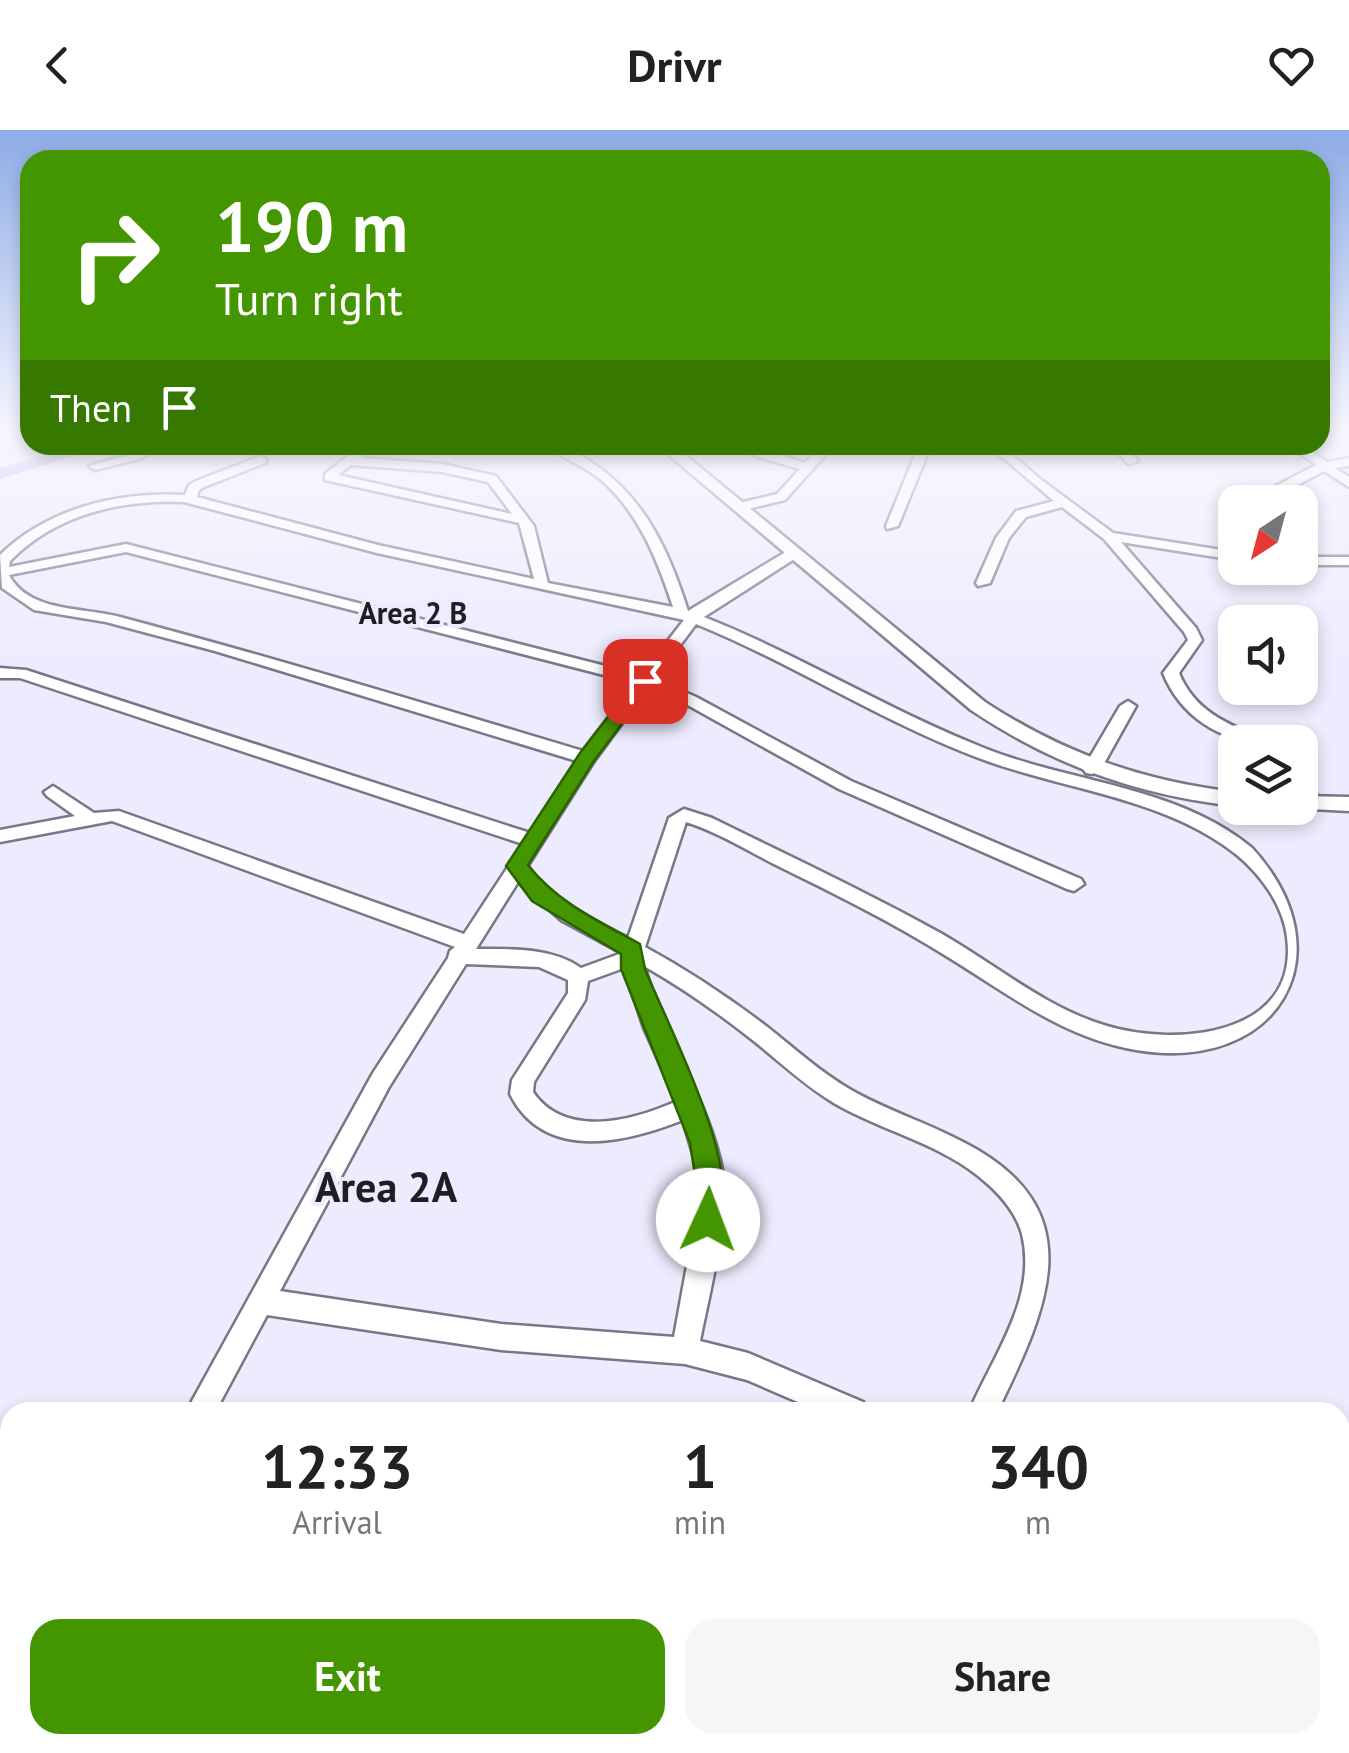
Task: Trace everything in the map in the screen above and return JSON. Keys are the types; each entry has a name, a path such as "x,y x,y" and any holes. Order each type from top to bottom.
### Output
{"main road":[{"path":"742,510 978,706 1016,733 1172,802 1218,800"},
{"path":"1318,803 1349,804"}],"street":[{"path":"103,510 53,523 14,547 2,560 1,573 9,588 39,606 107,618 220,648 587,758"},
{"path":"230,510 378,549 688,616 979,752 1172,802 1243,850 1268,874 1289,903 1300,935 1299,962 1287,992 1271,1013 1244,1030 1212,1040 1134,1041 1055,1013 890,915 684,815 674,824 632,954 655,1028 703,1143 712,1194 685,1351"},
{"path":"477,510 523,520"},
{"path":"517,510 534,540 542,585"},
{"path":"639,510 688,616"},
{"path":"892,526 899,510"},
{"path":"983,583 1020,514 1037,510"},
{"path":"1072,510 1109,536 1191,632 1191,647 1174,662 1171,673 1179,694 1218,727"},
{"path":"1109,536 1218,553"},
{"path":"1,573 126,548 645,681 716,714 845,786 1074,884"},
{"path":"205,1402 381,1080 587,758 688,616 794,553"},
{"path":"1318,562 1346,563"},
{"path":"0,674 21,673 532,840"},
{"path":"1092,769 1128,706"},
{"path":"52,792 88,817"},
{"path":"0,836 113,815 461,950 562,964 578,977"},
{"path":"516,866 540,896 555,907 747,1024 842,1097 986,1166 1010,1186 1034,1232 1037,1255 1032,1292 1017,1340 987,1402"},
{"path":"578,977 632,954"},
{"path":"578,977 578,994 524,1080 521,1094 526,1106 536,1117 561,1127 621,1130 658,1121 690,1106"},
{"path":"260,1301 501,1337 685,1351 748,1367 830,1402"}],"district":[{"name":"Area 2 B","path":"413,612"},
{"name":"Area 2A","path":"386,1186"}],"route":[{"path":"645,681 587,758 516,866 540,896 555,907 632,950 633,969 655,1028 684,1087 703,1143 712,1194 708,1220"}]}
